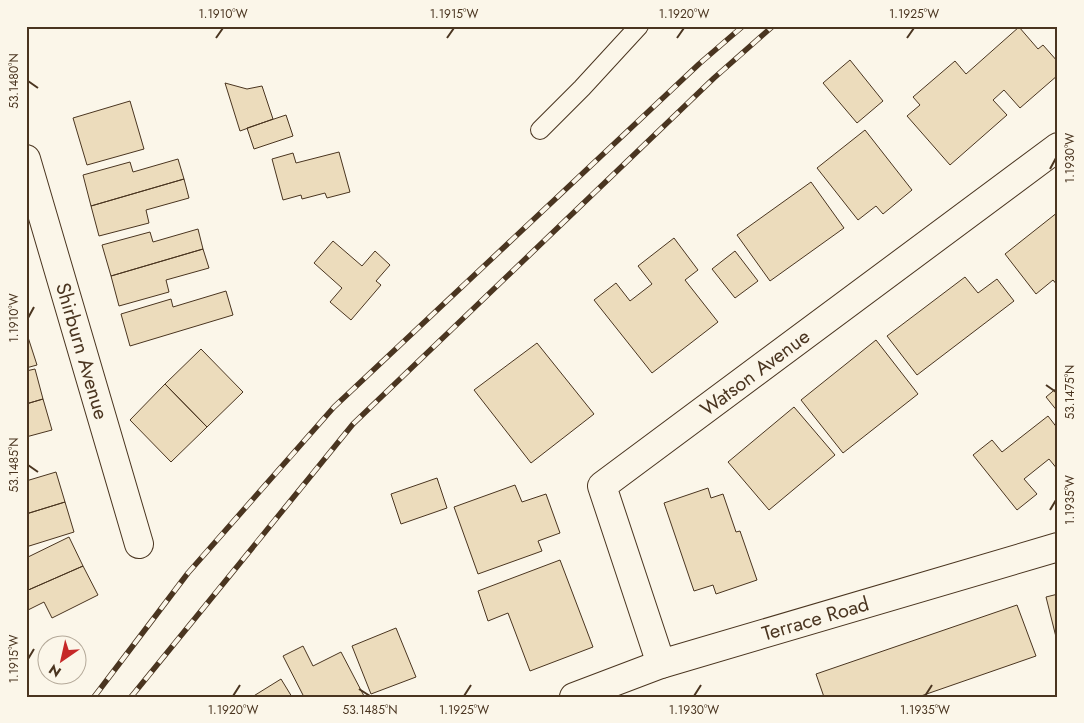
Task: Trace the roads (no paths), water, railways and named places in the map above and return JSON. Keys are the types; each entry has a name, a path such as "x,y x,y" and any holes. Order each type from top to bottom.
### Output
{"street":[{"name":"Watson Avenue","path":"661,664 602,486 1058,147"},
{"name":"Shirburn Avenue","path":"26,159 139,544"},
{"name":"Terrace Road","path":"574,697 661,664 1058,547"}],"lane":[{"path":"540,130 639,26"}],"railway":[{"path":"94,697 188,573 334,407 699,64 743,26"},
{"path":"131,697 353,424 714,78 773,26"}]}
